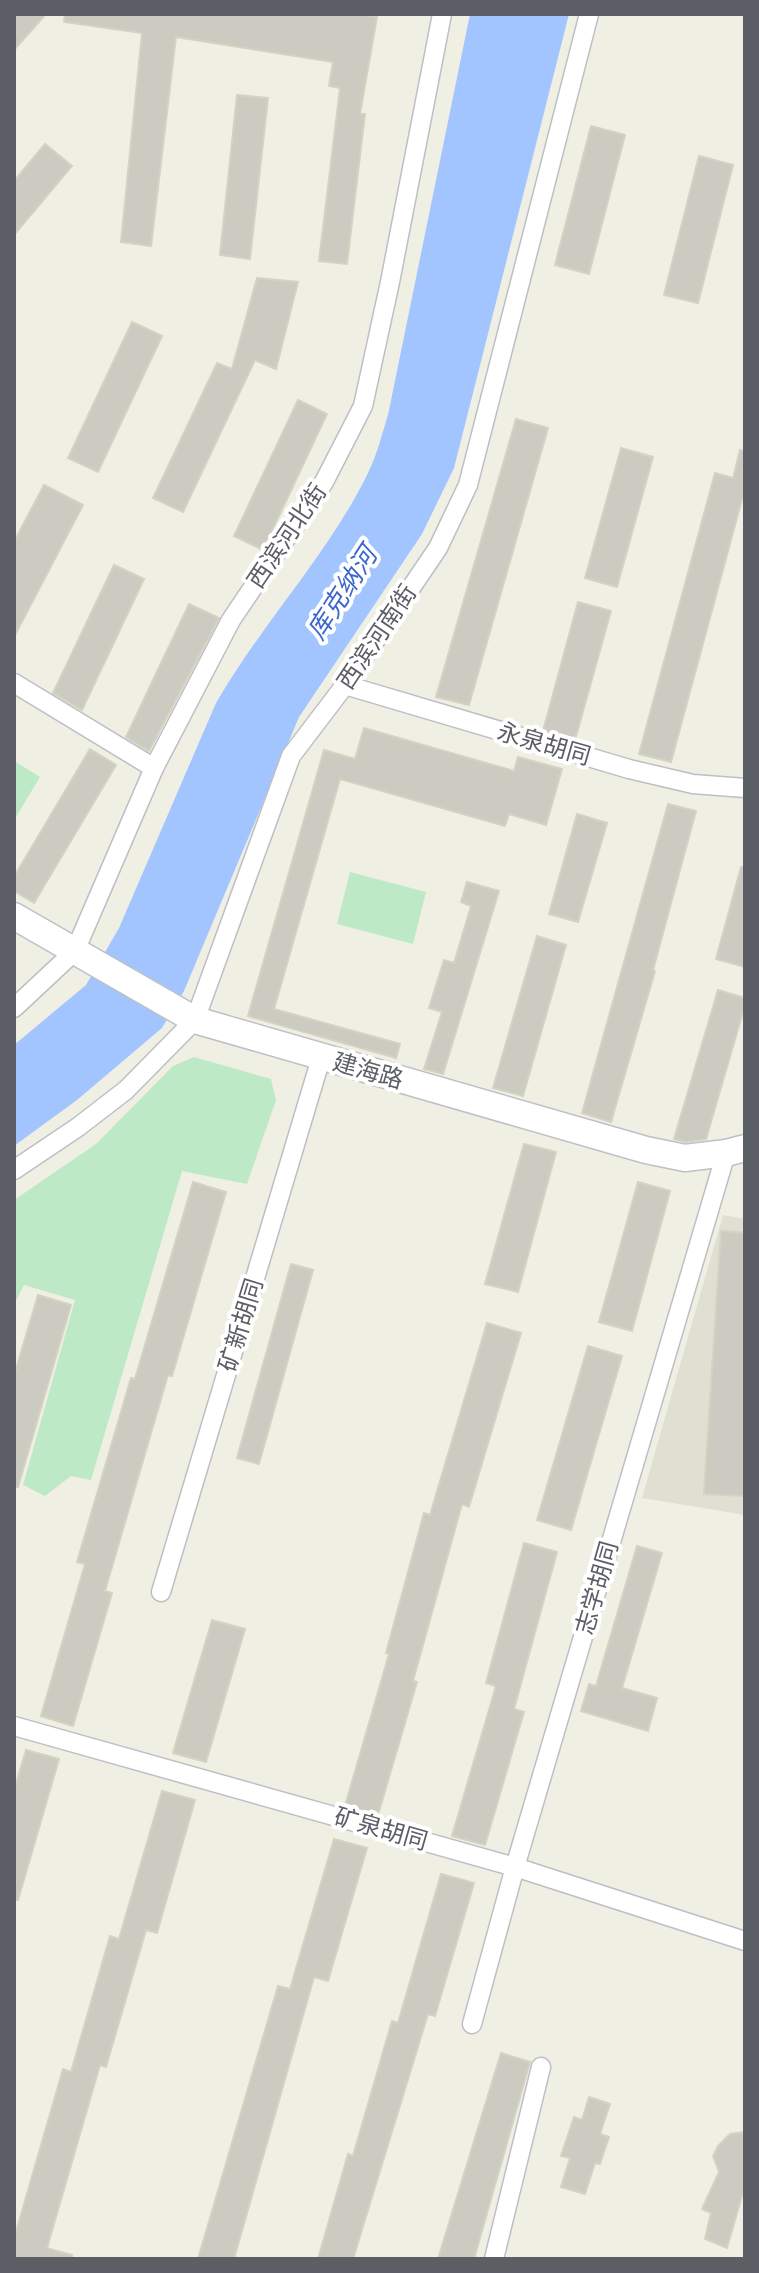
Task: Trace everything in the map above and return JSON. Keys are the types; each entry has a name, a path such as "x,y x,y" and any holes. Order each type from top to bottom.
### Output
{"street":[{"name":"西滨河北街","path":"14,1008 81,955 154,768 231,620 324,482 363,406 442,14"},
{"name":"西滨河南街","path":"14,1170 126,1090 184,1014 291,756 345,685 438,548 468,485 589,14"},
{"path":"14,683 154,768"},
{"name":"永泉胡同","path":"345,685 629,769 693,784 745,788"},
{"name":"建海路","path":"14,916 184,1014 321,1058 646,1150 685,1158 736,1151"},
{"name":"矿新胡同","path":"161,1592 321,1058"},
{"name":"志学胡同","path":"472,2024 515,1867 736,1151"},
{"name":"矿泉胡同","path":"14,1726 515,1867 745,1941"},
{"path":"494,2259 541,2067"}],"shaded area":[{"path":"723,1215 745,1219 745,1515 642,1498"}],"green space":[{"path":"14,761 40,777 14,820"},
{"path":"350,872 426,892 413,944 337,924"},
{"path":"194,1057 271,1079 276,1100 247,1184 182,1171 91,1480 71,1476 45,1496 23,1485 75,1300 24,1285 14,1300 14,1200 96,1144 173,1066"}],"water":[{"name":"库克纳河","path":"470,14 569,14 454,468 422,534 299,717 184,991 162,1028 77,1100 14,1146 14,1045 86,985 119,928 216,703 334,532 374,459 388,415"}],"building":[{"path":"14,14 46,14 14,50"},
{"path":"65,14 358,14 377,17 360,114 365,114 347,264 319,261 340,88 329,86 333,62 176,37 151,246 121,242 142,33 64,22"},
{"path":"237,95 268,98 250,259 220,255"},
{"path":"591,126 625,135 589,274 555,265"},
{"path":"45,144 72,166 14,235 14,181"},
{"path":"699,156 733,165 698,303 664,295"},
{"path":"257,278 298,282 276,369 255,360 183,512 153,498 217,363 232,369"},
{"path":"132,322 162,336 98,472 68,458"},
{"path":"298,400 327,414 263,550 234,536"},
{"path":"516,419 548,428 469,705 436,697"},
{"path":"621,448 653,457 617,587 585,578"},
{"path":"740,450 745,451 745,488 671,762 639,754 715,473 733,478"},
{"path":"44,485 83,505 14,637 14,542"},
{"path":"114,565 144,579 82,710 53,693"},
{"path":"578,602 611,611 575,740 543,731"},
{"path":"189,604 219,618 149,751 126,737"},
{"path":"364,728 514,771 518,757 562,769 546,825 509,814 505,826 340,779 274,1009 400,1044 396,1058 248,1016 324,750 355,759"},
{"path":"90,749 116,765 34,903 14,891 14,877"},
{"path":"668,804 696,811 655,971 611,1122 582,1113"},
{"path":"577,814 607,823 578,922 549,914"},
{"path":"741,867 745,867 745,967 716,959"},
{"path":"467,882 499,891 443,1074 424,1069 442,1012 429,1008 444,960 454,963 471,906 461,902"},
{"path":"537,936 566,945 523,1096 493,1088"},
{"path":"718,990 745,998 745,1005 706,1139 686,1142 674,1139"},
{"path":"524,1144 556,1152 518,1292 485,1284"},
{"path":"193,1182 226,1192 105,1591 112,1593 73,1726 41,1716 85,1564 77,1562"},
{"path":"638,1182 670,1191 632,1331 599,1322"},
{"path":"721,1231 745,1233 745,1496 704,1494"},
{"path":"291,1264 313,1270 259,1464 237,1458"},
{"path":"38,1295 71,1305 18,1487 14,1487 14,1376"},
{"path":"487,1323 521,1333 469,1507 462,1504 413,1681 417,1682 378,1815 345,1806 389,1654 386,1653 424,1513 430,1515"},
{"path":"588,1346 622,1356 571,1530 537,1520"},
{"path":"524,1543 557,1552 514,1709 524,1712 485,1845 452,1836 496,1686 486,1683"},
{"path":"637,1546 662,1553 622,1688 657,1698 648,1731 581,1711 589,1684 596,1686"},
{"path":"212,1620 245,1629 206,1762 173,1753"},
{"path":"26,1750 59,1759 18,1900 14,1900 14,1791"},
{"path":"162,1791 195,1800 157,1933 146,1930 106,2067 100,2065 47,2248 72,2255 72,2259 14,2259 14,2239 63,2069 71,2072 110,1936 119,1939"},
{"path":"334,1839 367,1848 328,1981 314,1977 234,2259 198,2259 278,1986 290,1989"},
{"path":"441,1874 474,1883 435,2016 428,2014 353,2259 318,2259 348,2154 353,2156 392,2021 398,2023"},
{"path":"501,2053 530,2062 474,2259 438,2259"},
{"path":"589,2097 610,2104 600,2134 609,2137 600,2164 595,2163 585,2194 561,2187 570,2158 561,2156 574,2117 582,2120"},
{"path":"745,2132 745,2185 727,2248 705,2239 711,2213 702,2209 719,2172 713,2156 718,2146 730,2134"}]}
